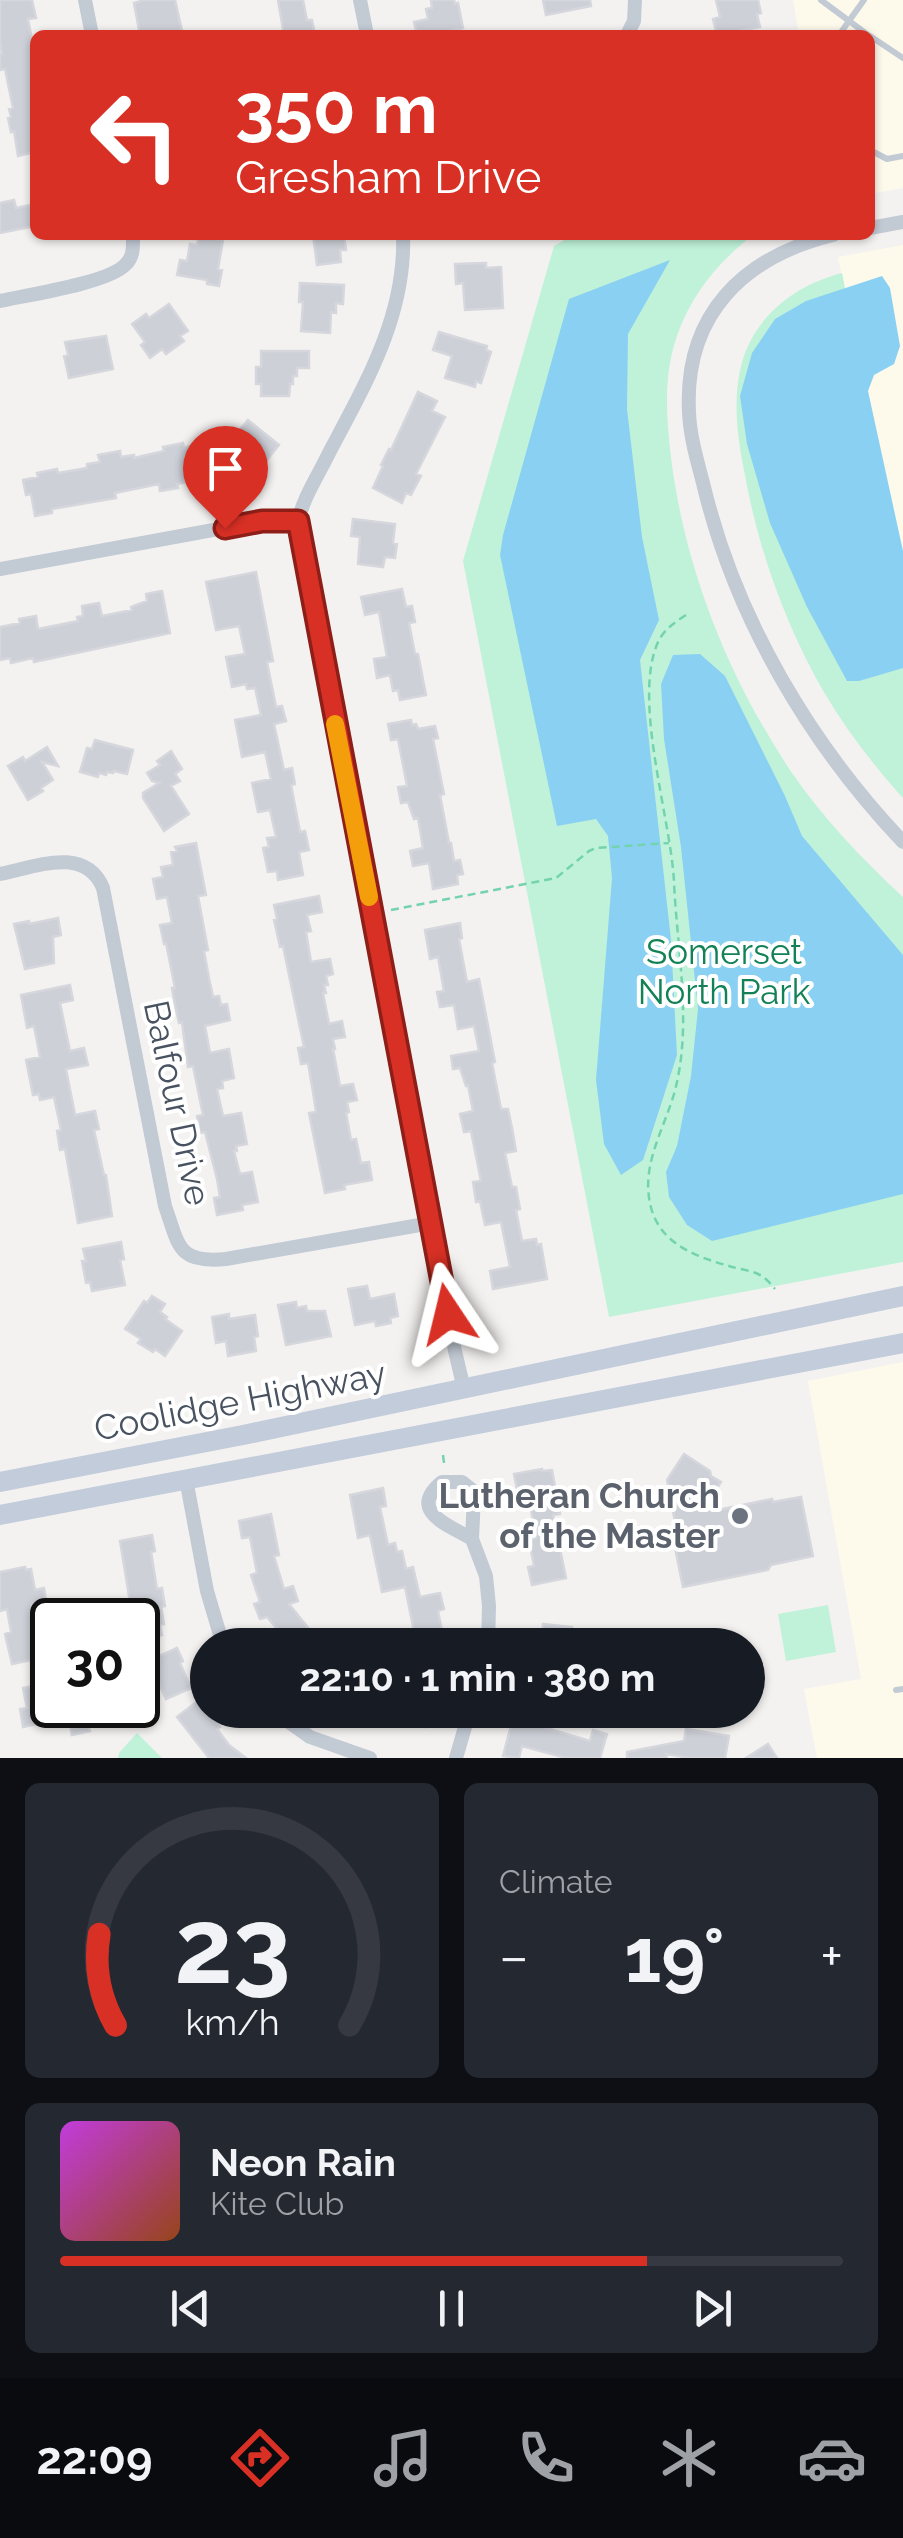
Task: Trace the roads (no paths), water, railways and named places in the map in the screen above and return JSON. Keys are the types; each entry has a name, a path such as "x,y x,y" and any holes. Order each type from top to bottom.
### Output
{"main road":[{"name":"Coolidge Highway","path":"0,1482 903,1296"},
{"name":"Coolidge Highway","path":"0,1515 903,1342"},
{"path":"595,1400 588,1389 587,1376 602,1359"},
{"path":"501,1418 514,1401 508,1379"},
{"path":"186,1479 180,1460 188,1446"}],"street":[{"path":"85,0 91,30"},
{"path":"360,0 366,30"},
{"path":"630,30 635,0"},
{"path":"875,227 903,222"},
{"path":"0,301 106,277 126,265 133,254 133,240"},
{"path":"402,240 399,287 388,334 298,521 464,1389"},
{"path":"814,240 766,260 720,302 698,344 689,415 720,541 760,637 796,702 830,752 903,842"},
{"path":"0,570 262,521 298,521"},
{"name":"Balfour Drive","path":"0,874 64,862 81,864 98,877 166,1206 180,1248 188,1255 200,1260 226,1259 431,1222"},
{"path":"186,1479 218,1628"},
{"path":"472,1539 482,1562 490,1628"},
{"path":"298,1728 370,1758"},
{"path":"456,1758 465,1728"}],"lane":[{"path":"821,0 860,30"},
{"path":"842,30 864,0"},
{"path":"875,40 903,58"},
{"path":"875,153 887,159 903,156"}],"water":[{"path":"670,260 628,334 627,409 642,537 659,620 640,660 671,940 677,1055 643,1160 621,1175 604,1144 596,1080 612,878 608,836 596,819 557,826 500,555 569,299"},
{"path":"882,276 890,288 900,346 894,364 874,375 868,391 903,551 903,668 847,681 807,607 770,523 747,444 740,396 752,353 775,319 806,301"},
{"path":"700,654 725,676 802,836 903,955 903,1194 712,1241 687,1225 669,1197 666,1172 677,1146 691,1076 698,1009 681,847 664,739 661,684 673,655"}],"place":[{"name":"Lutheran Church of the Master","path":"740,1516"}],"park label":[{"name":"Somerset North Park","path":"724,972"}]}
